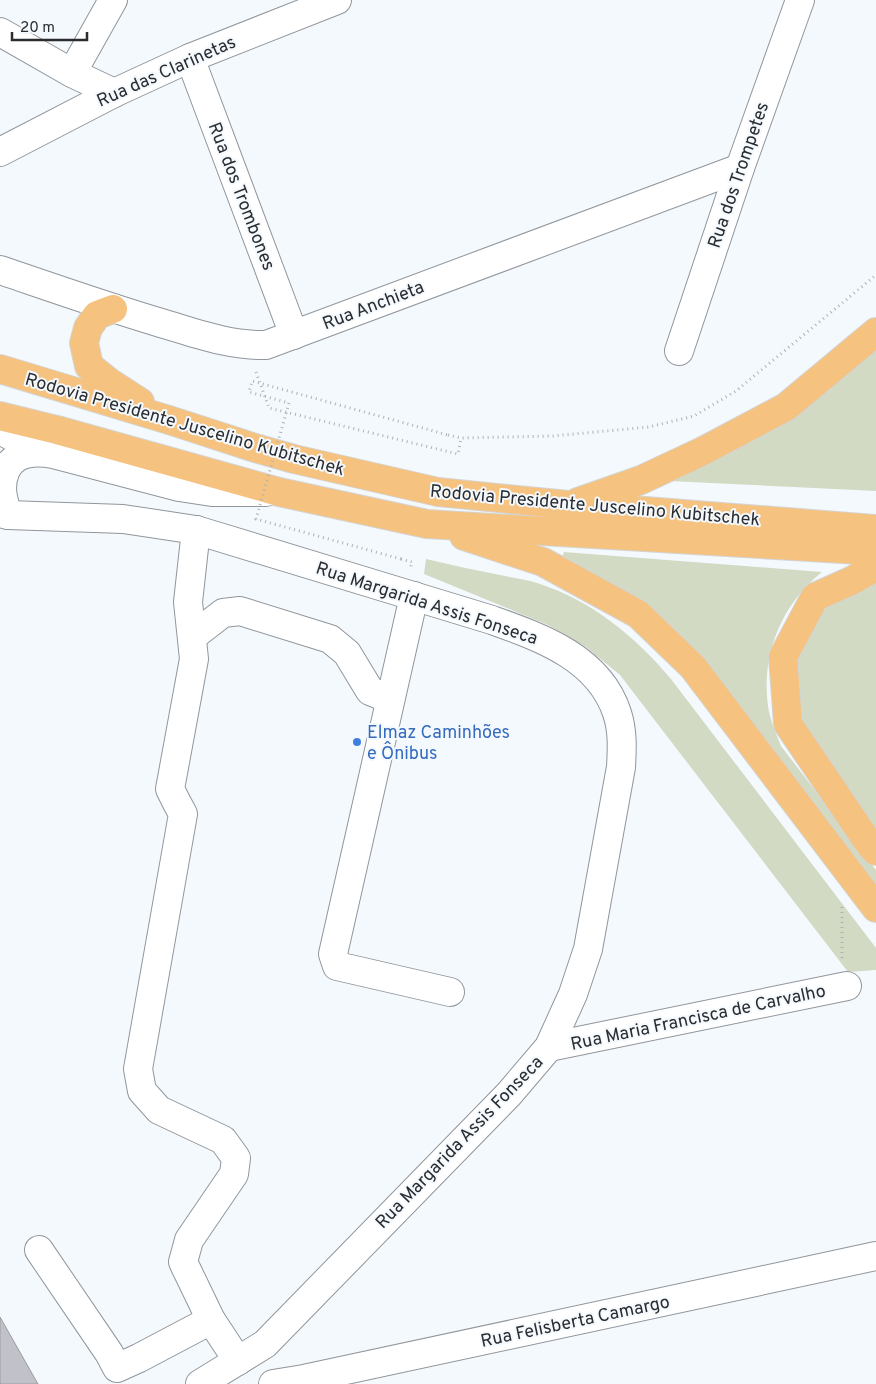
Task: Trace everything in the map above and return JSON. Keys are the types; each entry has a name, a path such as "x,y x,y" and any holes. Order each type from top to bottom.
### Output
{"highway":[{"path":"113,308 97,315 88,328 84,344 88,366 109,382 169,420"},
{"path":"568,505 641,480 703,451 786,407 876,332"},
{"name":"Rodovia Presidente Juscelino Kubitschek","path":"0,369 294,459 438,492 568,505 876,529"},
{"name":"Rodovia Presidente Juscelino Kubitschek","path":"0,416 279,492 427,524 876,550"},
{"path":"427,524 543,562 638,614 693,667 876,908"},
{"path":"876,566 851,581 816,597 783,657 788,724 870,845 876,851"}],"street":[{"path":"72,73 113,0"},
{"name":"Rua das Clarinetas","path":"0,152 114,92 190,58 337,0"},
{"name":"Rua dos Trompetes","path":"679,351 740,168 800,0"},
{"path":"0,32 72,73 114,92"},
{"name":"Rua dos Trombones","path":"190,58 294,335"},
{"name":"Rua Anchieta","path":"0,270 219,341 248,346 266,345 740,168"},
{"path":"0,430 39,451 179,488 212,492 279,492"},
{"name":"Rua Margarida Assis Fonseca","path":"39,451 19,455 10,463 4,474 2,488 4,514 123,519 196,530 492,620 535,636 578,659 596,677 608,695 617,713 621,729 621,767 588,949 573,994 549,1047 509,1094 265,1344 220,1377"},
{"path":"196,530 188,602 194,659 170,789 183,814 138,1069 142,1090 159,1110 223,1140 236,1158 234,1174 189,1240 183,1262 211,1320 220,1377"},
{"path":"414,596 333,954 337,966 450,992"},
{"path":"192,637 223,613 240,611 330,639 347,653 370,691 390,699"},
{"name":"Rua Maria Francisca de Carvalho","path":"549,1047 847,986"},
{"path":"39,1250 109,1353 122,1376 139,1358 211,1320"},
{"name":"Rua Felisberta Camargo","path":"273,1384 314,1377 876,1256"}],"path":[{"path":"401,559 256,519 289,403 249,392 252,380 461,438 562,435 649,427 694,416 736,391 876,275"},
{"path":"248,346 269,408 458,454 461,438"},
{"path":"847,986 842,956 841,908 851,875"}],"green space":[{"path":"876,347 876,491 669,481"},
{"path":"564,552 822,572 795,600 786,613 773,642 767,674 768,706 781,746 876,870 876,899 694,654 561,560"},
{"path":"426,559 528,580 557,590 594,610 643,649 671,679 876,948 876,970 848,972 620,675 586,647 548,625 424,574"},
{"path":"876,581 876,833 799,725 796,654 824,609 837,597"}],"building":[{"path":"0,1317 38,1384 0,1384"}],"place":[{"name":"Elmaz Caminhões e Ônibus","path":"357,742"}]}
